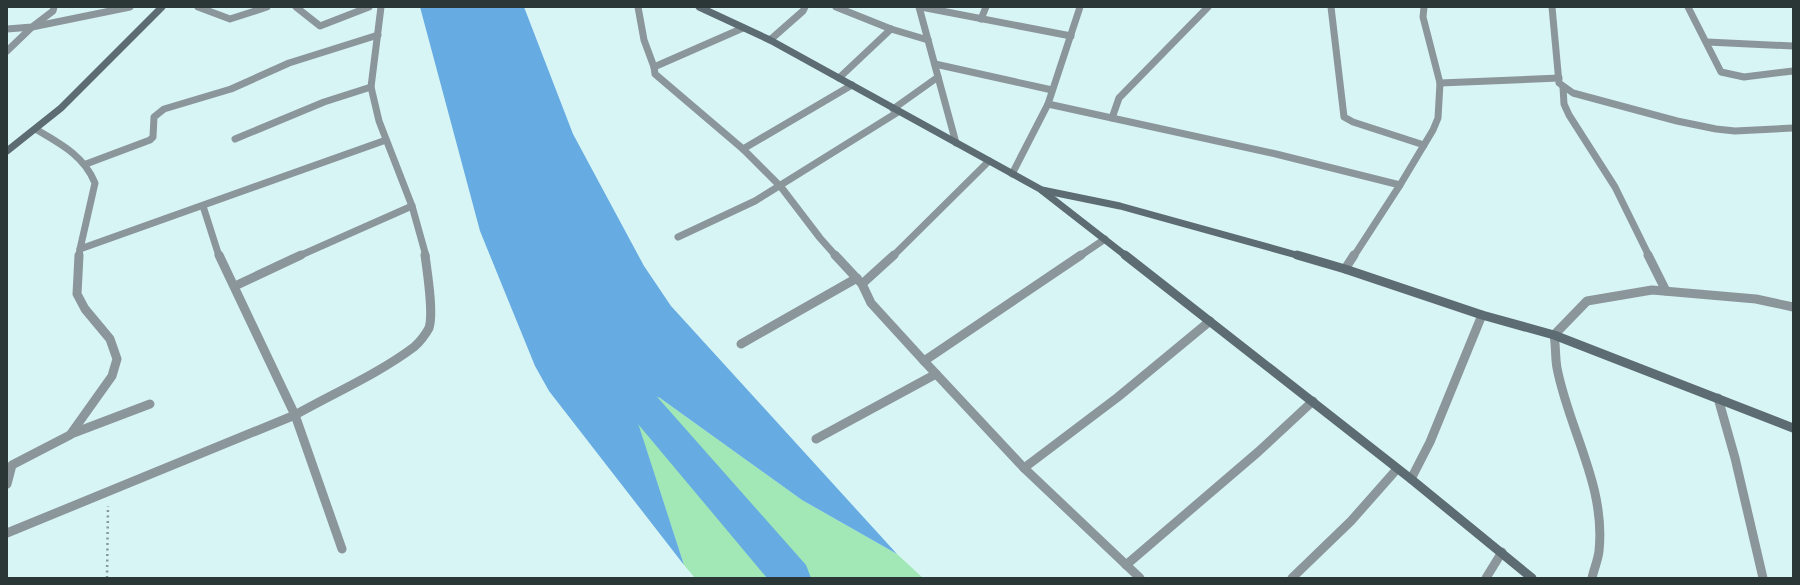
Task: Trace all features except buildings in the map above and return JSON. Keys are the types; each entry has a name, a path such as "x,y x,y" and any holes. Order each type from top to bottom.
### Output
{"street":[{"path":"7,51 32,27 53,10 54,7"},
{"path":"7,29 32,27 130,7"},
{"path":"7,151 37,130 81,90 121,46 162,7"},
{"path":"198,7 230,19 267,7"},
{"path":"296,7 320,26 369,7"},
{"path":"7,533 108,493 295,415 385,365 415,346 423,337 429,327 430,296 425,251 412,206 377,114 371,87 381,7"},
{"path":"638,7 644,40 654,67 654,74 743,149 781,187 820,238 860,281 871,303 924,362 1024,468 1140,578"},
{"path":"699,7 770,40 1040,189 1313,401 1502,552 1532,578"},
{"path":"770,40 803,11 805,7"},
{"path":"836,7 891,29 928,40"},
{"path":"956,143 920,7 1071,36"},
{"path":"981,18 986,7"},
{"path":"1012,174 1048,104 1080,7"},
{"path":"1112,118 1119,98 1208,7"},
{"path":"1331,7 1342,111 1344,117 1353,122 1424,145"},
{"path":"1346,269 1400,185 1438,118 1440,83 1423,17 1424,7"},
{"path":"1552,7 1559,83 1573,93 1641,112 1716,129 1735,131 1793,128"},
{"path":"1688,7 1721,72 1744,77 1793,71"},
{"path":"654,67 743,28"},
{"path":"839,78 891,29"},
{"path":"86,164 150,140 153,136 152,119 154,115 164,109 231,89 290,63 378,35"},
{"path":"1707,42 1793,46"},
{"path":"934,64 1052,90"},
{"path":"678,237 756,201 781,187 895,110 938,77"},
{"path":"1440,83 1559,78"},
{"path":"743,149 852,85"},
{"path":"235,139 324,102 371,87"},
{"path":"1563,87 1564,104 1569,115 1615,187 1666,291"},
{"path":"1048,104 1276,154 1400,185"},
{"path":"37,130 66,145 86,164 96,182 80,249 77,267 77,294 85,310 110,339 117,359 112,376 70,435"},
{"path":"80,249 386,140"},
{"path":"741,344 860,281 901,249 988,161"},
{"path":"1040,189 1120,206 1204,228 1346,269 1554,336 1793,428"},
{"path":"202,206 220,258 236,286 295,415 342,549"},
{"path":"236,286 359,228 412,206"},
{"path":"924,362 1105,239"},
{"path":"1592,578 1598,564 1601,538 1598,514 1593,484 1557,367 1554,336 1587,301 1652,290 1756,299 1793,306"},
{"path":"1411,479 1430,442 1482,314"},
{"path":"1024,468 1118,397 1210,321"},
{"path":"816,439 936,374"},
{"path":"1718,398 1735,458 1763,578"},
{"path":"1126,565 1258,452 1313,401"},
{"path":"7,484 10,465 70,435 150,404"},
{"path":"1292,578 1351,521 1397,469"},
{"path":"1486,578 1502,552"}],"path":[{"path":"107,578 108,493"}],"green space":[{"path":"624,383 660,398 802,500 897,554 923,578 695,578 684,565"}],"water":[{"path":"420,7 524,7 573,134 644,266 671,306 897,554 802,500 660,398 625,383 684,565 549,391 535,366 480,231"}],"waterway":[{"path":"598,350 624,383 792,578"}]}
